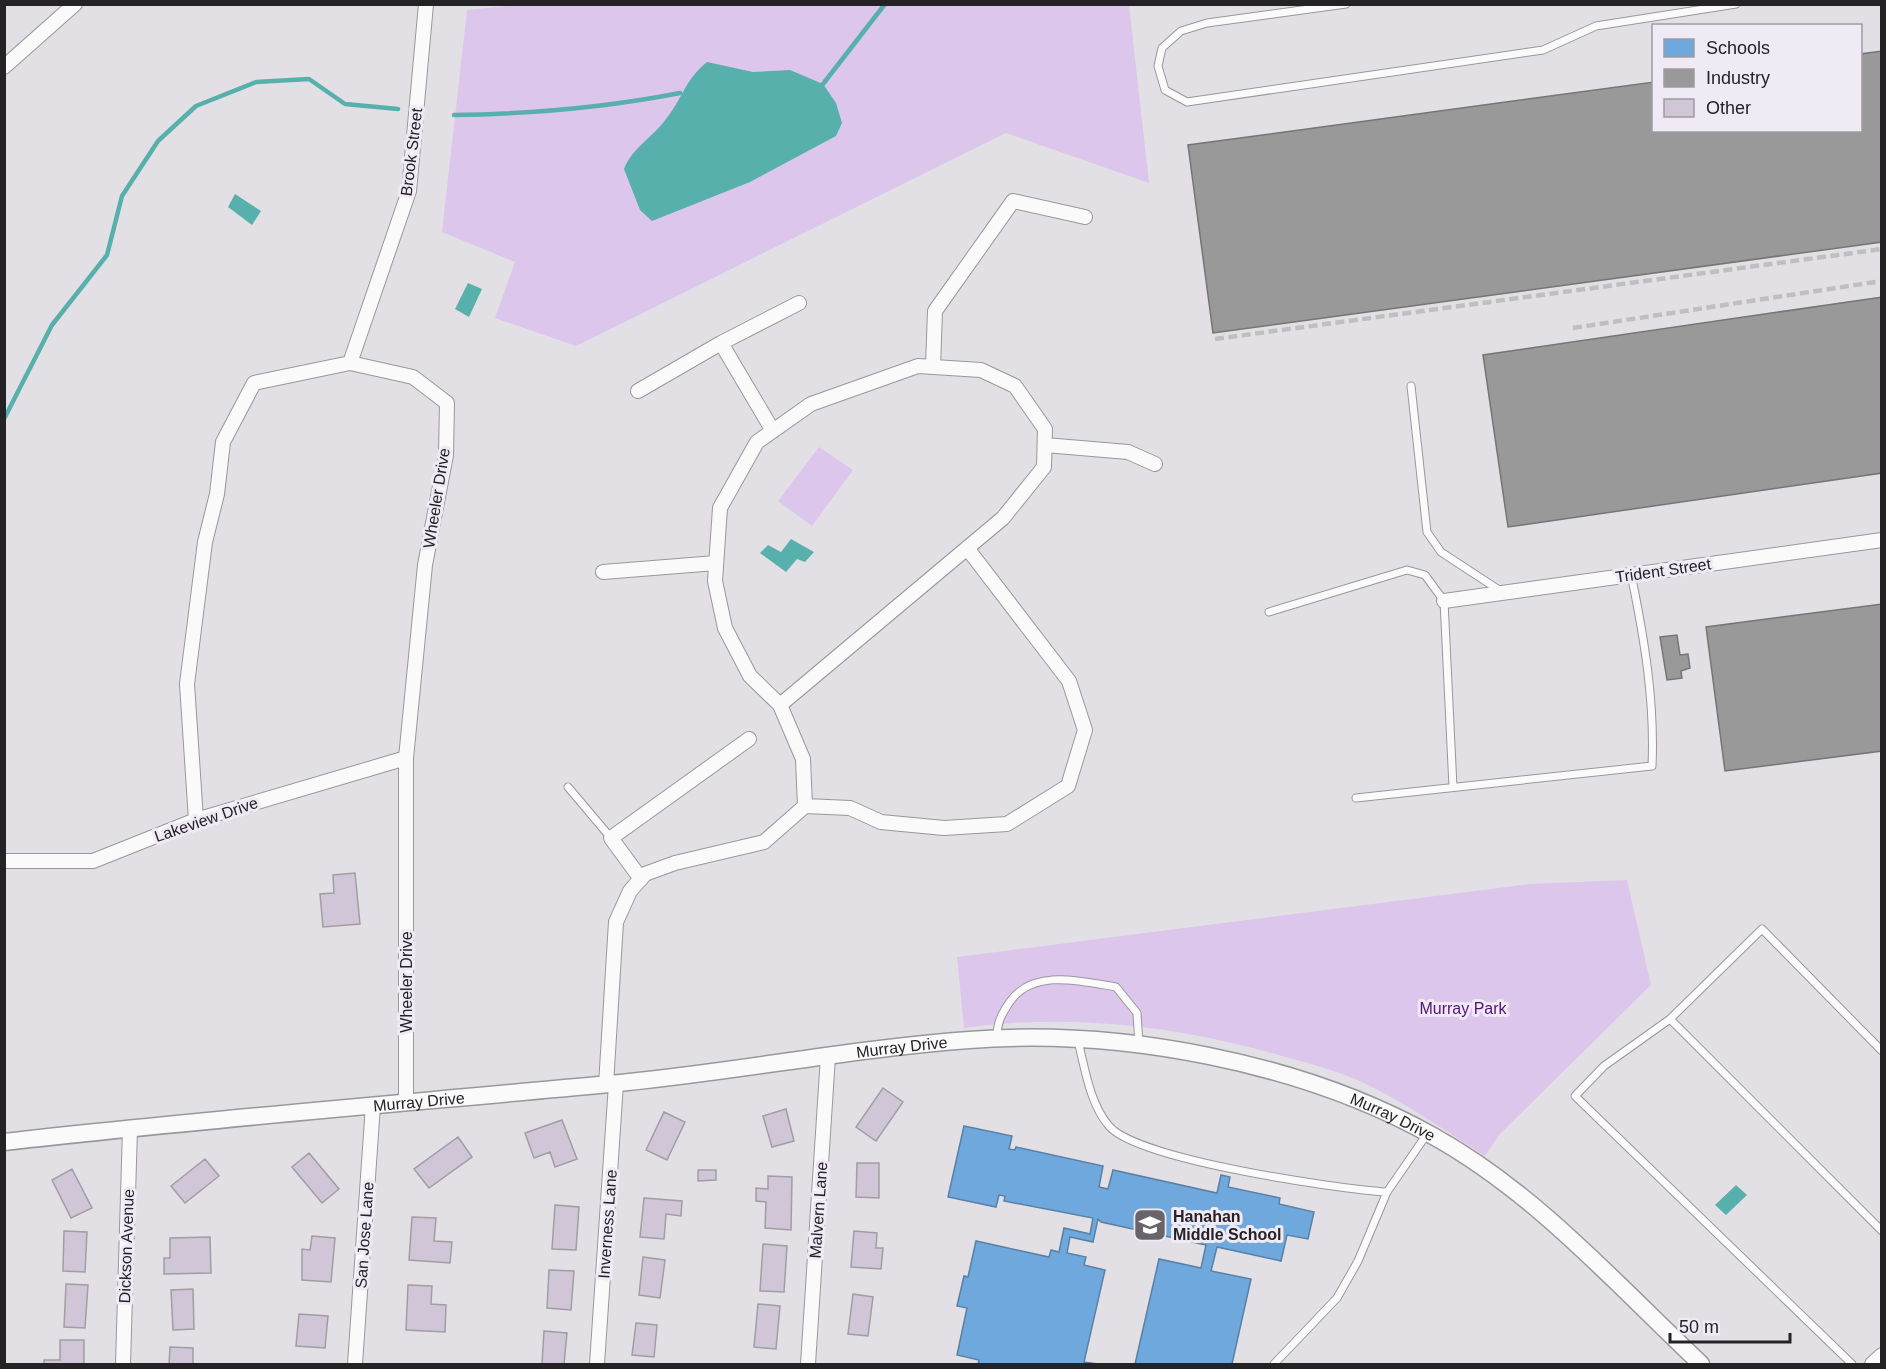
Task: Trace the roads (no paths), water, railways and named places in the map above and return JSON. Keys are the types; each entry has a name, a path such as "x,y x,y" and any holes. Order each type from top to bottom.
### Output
{"street":[{"path":"4,67 75,4"},
{"name":"Brook Street","path":"350,363 410,191 426,4"},
{"path":"933,367 935,311 1013,201 1085,217"},
{"path":"638,391 721,343 800,303"},
{"path":"721,343 773,431"},
{"name":"Wheeler Drive","path":"196,820 187,684 205,542 217,494 223,442 254,383 350,363 413,377 447,403 446,455 425,565 406,758 406,1102"},
{"path":"780,705 1003,518 1044,467 1045,429 1015,386 981,370 918,366 811,404 757,442 720,508 715,581 724,628 750,676 780,705 803,759 805,806"},
{"path":"1045,445 1128,452 1155,464"},
{"name":"Trident Street","path":"1444,601 1881,540"},
{"path":"749,740 611,838 641,879 645,874 675,863 764,842 805,806 850,808 881,822 944,828 1006,824 1068,786 1085,730 1069,681 967,548"},
{"path":"603,572 716,563"},
{"name":"Lakeview Drive","path":"4,861 93,861 196,820 406,758"},
{"name":"Inverness Lane","path":"597,1365 611,1084 616,922 630,891 641,879"},
{"name":"Murray Drive","path":"4,1142 373,1104 611,1084 828,1056 997,1039 1078,1041 1180,1049 1310,1081 1427,1133 1526,1199 1701,1365"},
{"name":"Malvern Lane","path":"808,1365 828,1056"},
{"name":"San Jose Lane","path":"355,1365 373,1104"},
{"name":"Dickson Avenue","path":"123,1365 130,1128"},
{"path":"1872,1365 1881,1355"}],"lane":[{"path":"1346,4 1207,23 1181,31 1162,48 1158,66 1165,90 1187,102 1543,50 1596,26 1736,4"},
{"path":"1411,386 1427,532 1441,552 1502,592"},
{"path":"1269,612 1327,597 1407,570 1425,575 1444,601 1453,787"},
{"path":"1356,798 1652,766 1654,725 1643,632 1631,574"},
{"path":"568,787 611,838"},
{"path":"1852,1365 1575,1096 1604,1066 1670,1019 1762,929 1881,1051"},
{"path":"997,1039 998,1023 1003,1012 1013,996 1025,986 1040,981 1074,980 1116,987 1137,1013 1139,1045"},
{"path":"1670,1019 1881,1232"},
{"path":"1078,1041 1091,1093 1109,1127 1133,1143 1221,1166 1317,1185 1387,1192"},
{"path":"1274,1365 1337,1298 1359,1258 1387,1192 1427,1133"}],"water":[{"path":"707,62 753,72 790,70 823,84 836,103 842,123 836,136 750,182 652,221 640,210 624,169 637,149 666,119 693,76"},
{"path":"235,194 261,211 252,225 228,207"},
{"path":"468,283 482,289 469,317 455,309"},
{"path":"791,539 814,552 805,562 797,559 786,572 760,553 768,545 781,552"},
{"path":"1736,1185 1747,1195 1726,1215 1715,1205"}],"waterway":[{"path":"823,84 885,4"},
{"path":"4,419 52,325 107,255 122,196 158,141 196,106 256,82 309,79 345,104 398,109"},
{"path":"454,115 567,109 623,103 680,93"}],"railway":[{"path":"1215,339 1882,249"},
{"path":"1573,328 1882,281"}],"place":[{"name":"Hanahan Middle School","path":"1150,1225"}],"park label":[{"name":"Murray Park","path":"1463,1008"}]}
